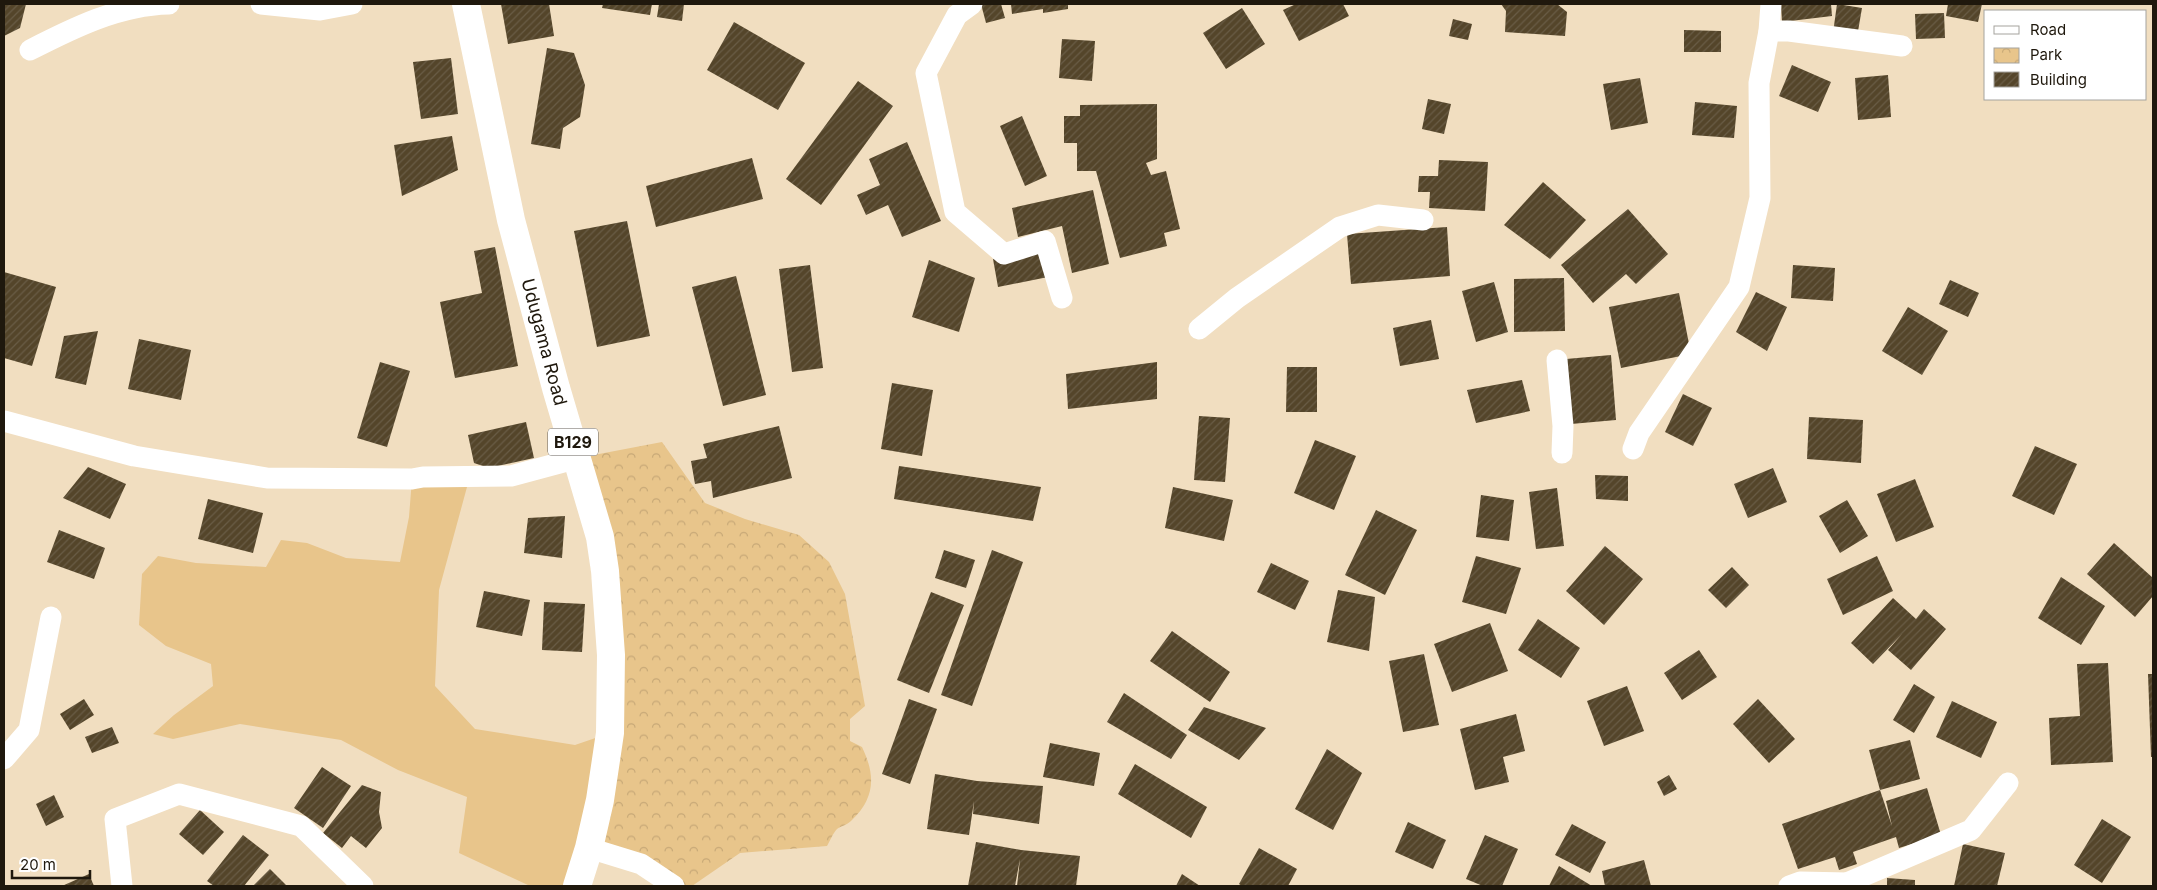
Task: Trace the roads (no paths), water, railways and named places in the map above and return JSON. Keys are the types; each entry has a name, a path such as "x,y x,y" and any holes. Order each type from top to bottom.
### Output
{"main road":[{"name":"Udugama Road","path":"466,4 511,220 556,388 600,537 611,656 610,733 600,800 589,848 577,886"}],"street":[{"path":"30,50 88,21 156,4 169,4"},
{"path":"261,4 320,10 352,4"},
{"path":"972,4 957,15 926,73 955,212 1004,254 1045,241 1062,298"},
{"path":"1633,449 1639,433 1739,287 1760,198 1760,83 1769,31 1771,4"},
{"path":"1769,31 1789,31 1902,46"},
{"path":"1199,329 1237,298 1340,227 1378,215 1423,220"},
{"path":"1557,360 1563,426 1562,453"},
{"path":"4,421 134,456 267,478 412,479 423,476 511,476 578,458"},
{"path":"4,758 29,730 51,617"},
{"path":"1789,886 1800,882 1847,885 1971,830 2008,783"},
{"path":"122,886 115,819 179,794 301,826 363,886"},
{"path":"589,848 641,864 674,886"}]}
